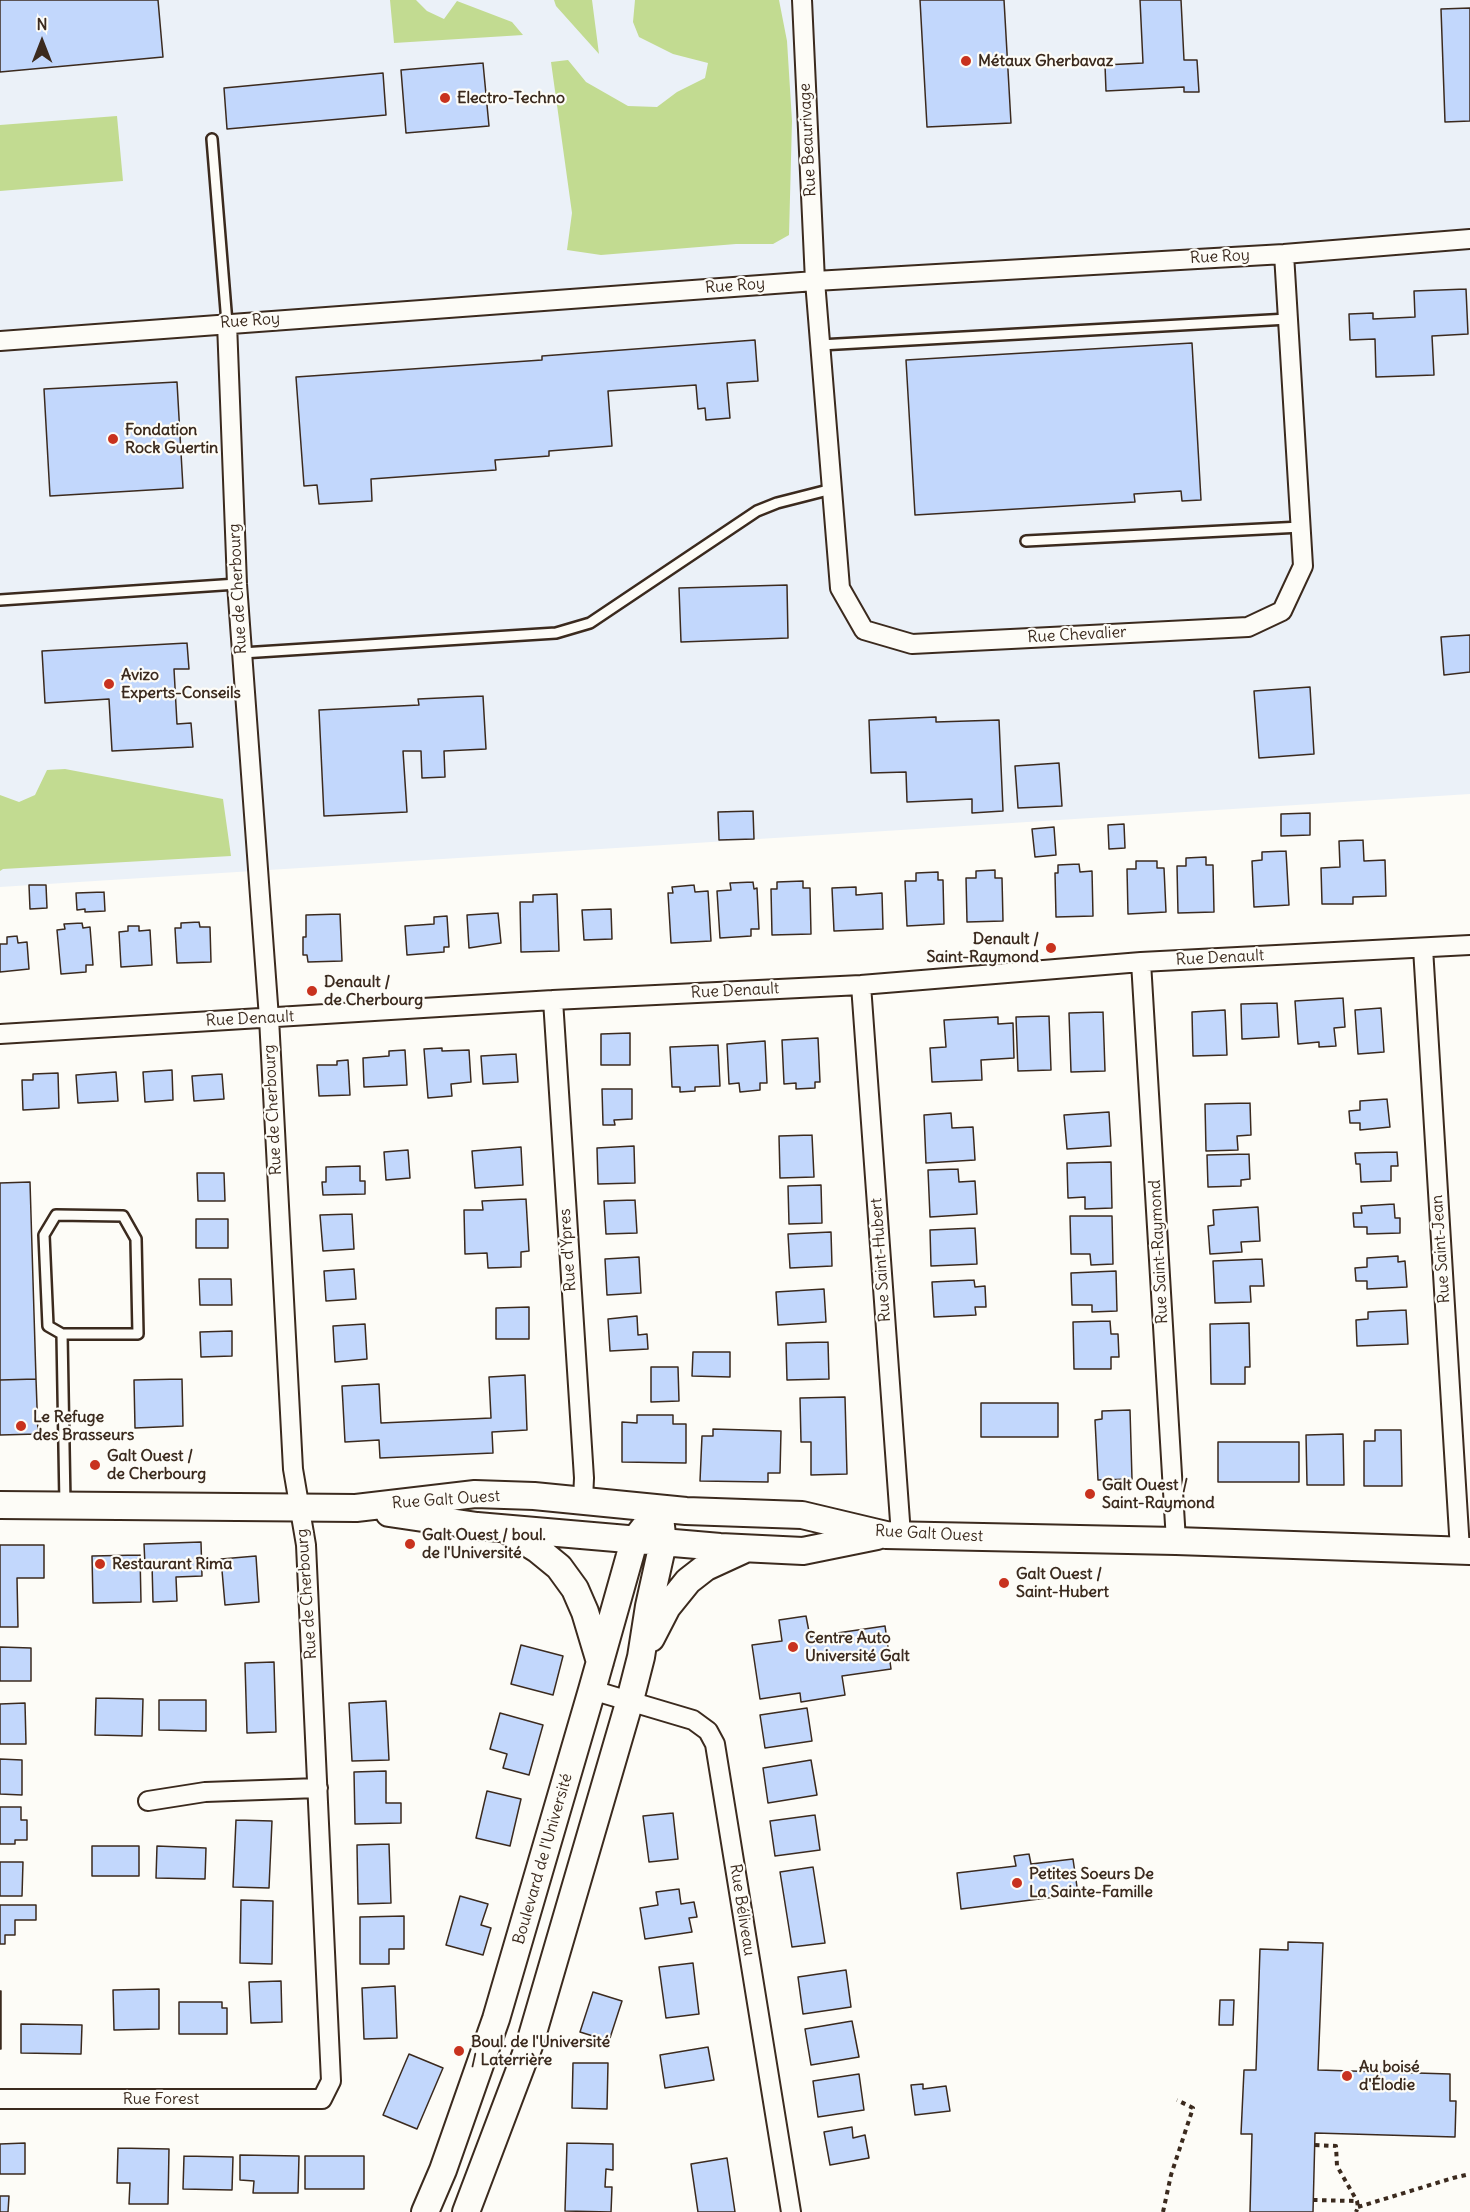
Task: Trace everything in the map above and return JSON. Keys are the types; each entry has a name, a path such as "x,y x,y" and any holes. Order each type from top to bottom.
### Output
{"main road":[{"name":"Rue Galt Ouest","path":"0,1506 356,1508 475,1494 583,1500 659,1509 802,1515 894,1535 1176,1541 1465,1551"},
{"name":"Rue Galt Ouest","path":"356,1508 477,1527 747,1549 803,1551 894,1535"},
{"name":"Boulevard de l'Université","path":"425,2212 443,2170 496,2019 634,1541 659,1509"},
{"path":"466,2212 530,2043 630,1700 641,1657 649,1606 663,1543 659,1509"},
{"path":"505,1529 554,1563 575,1589 585,1612 600,1662"},
{"path":"641,1657 667,1607 688,1581 706,1567 747,1549"}],"street":[{"name":"Rue Beaurivage","path":"802,0 815,281"},
{"name":"Rue Roy","path":"0,340 815,281 1284,254 1470,239"},
{"name":"Rue Chevalier","path":"815,281 840,588 864,630 912,644 1248,627 1282,611 1303,566 1284,254"},
{"name":"Rue de Cherbourg","path":"226,323 237,584 268,1018 292,1469 306,1545 331,2081 322,2099"},
{"name":"Rue Denault","path":"0,1034 553,1000 861,985 1141,962 1470,945"},
{"name":"Rue Saint-Jean","path":"1423,948 1465,1551"},
{"name":"Rue Saint-Raymond","path":"1141,962 1176,1541"},
{"name":"Rue Saint-Hubert","path":"861,985 894,1535"},
{"name":"Rue d'Ypres","path":"553,1000 584,1478 583,1500"},
{"name":"Rue Béliveau","path":"592,1690 693,1720 708,1731 715,1744 791,2212"},
{"path":"148,1801 205,1792 318,1788"},
{"name":"Rue Forest","path":"0,2099 322,2099"}],"lane":[{"path":"212,139 226,323"},
{"path":"820,345 1288,319"},
{"path":"242,653 556,633 590,623 757,511 777,503 832,489"},
{"path":"1026,541 1301,527"},
{"path":"0,600 237,584"},
{"path":"56,1215 123,1216 136,1239 138,1334 62,1334 48,1326 44,1235 56,1215"},
{"path":"62,1334 65,1506"}],"path":[{"path":"1163,2212 1167,2189 1192,2108 1177,2100"},
{"path":"1315,2145 1336,2146 1337,2166 1357,2201 1357,2210 1470,2174"},
{"path":"1313,2200 1357,2201"}],"shaded area":[{"path":"0,0 1470,0 1470,794 0,887"}],"green space":[{"path":"390,0 416,0 427,11 444,19 457,1 512,22 523,35 394,43"},
{"path":"554,0 592,0 599,54 556,6"},
{"path":"635,0 779,0 787,41 792,121 789,235 773,244 736,244 601,255 567,250 572,213 551,62 568,60 586,82 628,106 657,107 677,92 705,78 708,63 673,54 639,37 633,22"},
{"path":"117,116 123,181 0,191 0,125"},
{"path":"65,769 223,799 231,856 3,869 0,871 0,795 19,802 35,795 47,770"}],"building":[{"path":"0,0 158,0 163,57 0,72"},
{"name":"Métaux Gherbavaz","path":"920,0 1004,0 1011,123 927,127"},
{"path":"1140,0 1181,0 1184,60 1197,60 1199,92 1184,92 1184,87 1106,91 1105,65 1143,63"},
{"path":"1470,8 1470,121 1445,122 1441,9"},
{"name":"Electro-Techno","path":"483,63 489,126 406,133 401,70"},
{"path":"383,73 386,115 227,129 224,88"},
{"path":"1466,289 1468,334 1432,336 1434,375 1376,377 1375,339 1350,340 1349,314 1373,313 1373,319 1415,317 1414,291"},
{"path":"755,340 758,381 727,383 730,418 706,420 705,408 698,409 696,385 608,391 612,446 549,451 549,456 495,460 496,470 371,479 372,501 319,504 317,485 304,486 296,377 542,360 542,356"},
{"path":"1192,343 1201,500 1182,501 1181,491 1134,494 1135,502 915,515 906,360"},
{"name":"Fondation Rock Guertin","path":"177,382 183,488 50,496 44,389"},
{"path":"787,585 788,638 681,642 679,588"},
{"path":"1470,635 1470,672 1444,675 1441,637"},
{"name":"Avizo Experts-Conseils","path":"187,643 189,669 174,669 177,724 191,723 193,747 112,751 109,699 45,703 42,651"},
{"path":"1310,687 1314,754 1259,758 1254,691"},
{"path":"483,696 486,749 444,751 445,777 422,778 421,751 403,751 407,812 324,816 319,710 419,705 418,699"},
{"path":"936,717 936,722 999,720 1003,811 972,813 972,799 907,802 906,772 871,773 869,720"},
{"path":"1059,763 1062,806 1018,808 1015,766"},
{"path":"753,811 754,839 719,840 718,812"},
{"path":"1310,813 1310,835 1281,836 1281,814"},
{"path":"1124,824 1125,848 1109,849 1108,825"},
{"path":"1054,827 1056,855 1035,857 1032,829"},
{"path":"1363,840 1364,861 1385,860 1386,896 1353,897 1353,904 1322,904 1321,868 1340,867 1339,841"},
{"path":"1286,851 1289,905 1254,907 1252,861 1262,860 1262,852"},
{"path":"1206,857 1206,865 1213,865 1214,912 1178,913 1177,866 1186,866 1186,858"},
{"path":"1136,861 1157,861 1157,868 1164,868 1166,912 1128,914 1127,869 1136,869"},
{"path":"1079,864 1080,872 1092,871 1093,916 1056,917 1055,873 1058,873 1058,865"},
{"path":"995,870 995,878 1002,878 1003,921 967,922 966,878 976,878 976,871"},
{"path":"938,872 938,880 943,880 944,924 907,926 905,881 916,881 916,873"},
{"path":"803,881 803,888 810,888 811,934 772,935 771,889 777,889 777,882"},
{"path":"753,882 754,889 757,888 759,929 751,929 751,936 720,938 717,891 731,890 730,883"},
{"path":"29,885 46,885 47,908 30,909"},
{"path":"694,885 695,892 708,891 711,941 671,943 668,893 673,893 672,887"},
{"path":"856,887 856,895 882,893 883,929 834,931 832,888"},
{"path":"104,892 105,911 77,910 76,893"},
{"path":"557,894 559,951 521,952 520,902 533,902 533,895"},
{"path":"611,909 612,939 584,940 582,910"},
{"path":"498,913 501,943 469,948 467,915"},
{"path":"340,914 342,961 308,962 307,955 303,955 306,915"},
{"path":"447,916 449,947 444,947 444,952 407,955 405,926 434,924 434,917"},
{"path":"199,922 200,927 210,927 211,962 177,963 175,928 181,928 181,923"},
{"path":"82,923 83,928 90,927 93,965 86,965 86,972 61,974 57,930 65,929 64,924"},
{"path":"128,926 139,926 139,931 150,930 152,965 121,967 119,932 128,931"},
{"path":"17,936 18,943 27,942 29,969 0,972 0,944 7,944 7,937"},
{"path":"1343,998 1345,1027 1334,1028 1336,1046 1319,1047 1319,1042 1298,1044 1295,1001"},
{"path":"1277,1003 1279,1037 1242,1039 1241,1004"},
{"path":"1381,1008 1384,1052 1358,1054 1355,1010"},
{"path":"1225,1010 1227,1055 1193,1056 1192,1012"},
{"path":"1103,1012 1105,1071 1071,1072 1069,1013"},
{"path":"1049,1016 1051,1070 1018,1071 1016,1017"},
{"path":"998,1017 998,1024 1013,1023 1014,1058 981,1060 982,1080 932,1082 930,1048 946,1047 944,1020"},
{"path":"630,1033 630,1065 601,1065 601,1034"},
{"path":"818,1038 820,1082 815,1082 815,1088 796,1089 796,1083 784,1084 782,1040"},
{"path":"765,1041 767,1083 760,1083 760,1090 740,1092 739,1083 729,1084 727,1044"},
{"path":"718,1045 720,1086 695,1087 695,1091 680,1092 680,1087 672,1087 670,1047"},
{"path":"442,1048 442,1051 469,1050 471,1082 451,1084 452,1096 428,1098 424,1049"},
{"path":"405,1050 407,1085 364,1087 363,1058 389,1056 389,1051"},
{"path":"516,1054 518,1082 483,1084 481,1056"},
{"path":"348,1060 350,1095 319,1096 317,1065 337,1065 337,1061"},
{"path":"172,1070 173,1100 145,1102 143,1072"},
{"path":"116,1072 118,1101 78,1103 76,1075"},
{"path":"58,1073 59,1108 23,1110 22,1080 33,1080 33,1074"},
{"path":"222,1074 224,1099 194,1101 192,1076"},
{"path":"602,1089 632,1089 632,1119 614,1120 615,1125 603,1125"},
{"path":"1387,1099 1390,1127 1360,1130 1360,1123 1350,1123 1349,1111 1360,1110 1360,1101"},
{"path":"1250,1103 1251,1135 1237,1136 1238,1150 1206,1151 1205,1104"},
{"path":"1109,1112 1111,1146 1067,1149 1064,1115"},
{"path":"951,1113 952,1128 973,1127 975,1160 926,1163 924,1115"},
{"path":"812,1135 814,1177 780,1178 779,1136"},
{"path":"634,1146 635,1183 598,1184 597,1148"},
{"path":"521,1147 523,1185 475,1188 472,1151"},
{"path":"408,1150 410,1178 386,1180 384,1152"},
{"path":"1397,1152 1398,1166 1391,1166 1391,1181 1361,1182 1360,1164 1356,1164 1355,1153"},
{"path":"1249,1154 1250,1179 1241,1180 1241,1186 1208,1187 1207,1155"},
{"path":"1111,1162 1112,1208 1085,1209 1085,1197 1068,1198 1067,1163"},
{"path":"360,1166 360,1181 365,1181 365,1194 323,1195 322,1182 326,1182 326,1167"},
{"path":"958,1169 959,1182 975,1181 977,1214 930,1217 928,1170"},
{"path":"197,1173 224,1173 225,1201 198,1201"},
{"path":"30,1182 36,1379 0,1380 0,1183"},
{"path":"821,1185 822,1223 789,1224 788,1186"},
{"path":"526,1199 529,1251 521,1252 521,1267 488,1268 487,1253 465,1254 464,1210 483,1210 482,1201"},
{"path":"635,1200 637,1233 606,1234 604,1201"},
{"path":"1394,1204 1395,1218 1400,1218 1400,1233 1367,1234 1367,1227 1354,1227 1353,1213 1362,1213 1361,1206"},
{"path":"1258,1207 1260,1241 1241,1242 1242,1252 1210,1254 1208,1226 1214,1225 1213,1210"},
{"path":"352,1214 354,1249 323,1251 320,1215"},
{"path":"1070,1216 1112,1216 1113,1264 1091,1265 1090,1254 1071,1254"},
{"path":"196,1219 228,1219 228,1248 196,1248"},
{"path":"975,1228 977,1264 931,1266 930,1230"},
{"path":"831,1232 832,1266 790,1268 788,1234"},
{"path":"1398,1256 1398,1262 1405,1261 1407,1287 1367,1289 1367,1281 1356,1281 1355,1268 1367,1267 1367,1258"},
{"path":"639,1257 641,1293 607,1295 605,1259"},
{"path":"1262,1259 1264,1286 1250,1286 1251,1302 1215,1303 1213,1261"},
{"path":"354,1269 356,1299 326,1301 324,1271"},
{"path":"1116,1271 1117,1311 1092,1312 1092,1305 1072,1305 1071,1273"},
{"path":"199,1279 231,1279 232,1305 200,1305"},
{"path":"974,1280 975,1287 985,1286 986,1307 975,1307 976,1315 934,1317 932,1282"},
{"path":"824,1289 826,1322 778,1325 776,1292"},
{"path":"529,1307 529,1339 496,1339 496,1308"},
{"path":"1406,1310 1408,1344 1357,1346 1356,1320 1368,1319 1368,1312"},
{"path":"637,1316 638,1335 647,1334 648,1349 610,1351 608,1319"},
{"path":"1110,1321 1111,1334 1118,1334 1119,1357 1111,1357 1111,1369 1074,1369 1073,1322"},
{"path":"1249,1323 1250,1367 1245,1367 1245,1384 1211,1384 1210,1324"},
{"path":"365,1324 367,1359 335,1362 333,1326"},
{"path":"232,1331 232,1356 201,1357 200,1332"},
{"path":"828,1342 829,1379 787,1380 786,1343"},
{"path":"693,1352 730,1352 730,1377 692,1376"},
{"path":"651,1367 678,1367 679,1401 651,1402"},
{"path":"525,1375 527,1430 492,1432 493,1453 380,1458 379,1440 345,1442 342,1386 379,1384 381,1423 491,1418 489,1377"},
{"path":"36,1379 38,1434 0,1435 0,1380"},
{"path":"182,1379 183,1426 135,1428 134,1380"},
{"path":"845,1397 847,1474 811,1475 811,1442 801,1442 800,1398"},
{"path":"981,1403 1058,1403 1058,1437 981,1437"},
{"path":"1130,1410 1132,1479 1098,1480 1095,1420 1102,1419 1102,1411"},
{"path":"637,1415 673,1415 673,1424 686,1424 686,1463 622,1462 622,1422 637,1423"},
{"path":"713,1429 781,1431 780,1473 768,1473 768,1482 700,1481 702,1436 713,1436"},
{"path":"1375,1430 1401,1430 1402,1486 1364,1486 1364,1441 1375,1441"},
{"path":"1343,1434 1344,1485 1307,1485 1306,1435"},
{"path":"1218,1442 1299,1442 1299,1482 1218,1482"},
{"path":"201,1542 202,1576 176,1577 177,1601 153,1602 152,1564 145,1565 144,1544"},
{"path":"0,1545 44,1545 44,1578 17,1578 18,1627 0,1627"},
{"path":"140,1555 141,1602 93,1603 92,1556"},
{"path":"256,1556 259,1602 225,1605 221,1559"},
{"path":"806,1616 810,1637 885,1626 891,1669 842,1676 845,1695 801,1702 800,1693 760,1699 752,1645 782,1641 779,1620"},
{"path":"521,1645 563,1656 553,1695 511,1684"},
{"path":"0,1647 31,1648 31,1681 0,1681"},
{"path":"274,1662 276,1732 247,1733 245,1663"},
{"path":"96,1698 143,1699 142,1736 95,1735"},
{"path":"159,1700 206,1700 206,1731 159,1730"},
{"path":"386,1701 389,1760 352,1761 349,1703"},
{"path":"25,1703 26,1744 0,1744 0,1704"},
{"path":"807,1708 812,1741 765,1748 760,1715"},
{"path":"500,1713 543,1725 529,1775 503,1768 507,1754 490,1749"},
{"path":"0,1759 22,1760 22,1795 0,1794"},
{"path":"811,1760 817,1795 768,1803 763,1768"},
{"path":"386,1771 386,1803 401,1803 401,1823 355,1824 354,1772"},
{"path":"487,1791 521,1799 510,1846 476,1838"},
{"path":"0,1807 21,1807 21,1820 27,1820 27,1840 15,1840 15,1844 0,1844"},
{"path":"673,1813 678,1859 649,1862 643,1816"},
{"path":"815,1815 820,1850 775,1856 770,1821"},
{"path":"236,1820 272,1821 269,1888 233,1887"},
{"path":"389,1844 391,1903 358,1904 357,1845"},
{"path":"92,1846 139,1846 139,1876 92,1876"},
{"path":"157,1846 206,1848 205,1879 156,1878"},
{"name":"Petites Soeurs De La Sainte-Famille","path":"1029,1854 1031,1864 1073,1859 1078,1894 961,1909 957,1873 1016,1866 1014,1856"},
{"path":"0,1862 23,1862 22,1896 0,1896"},
{"path":"813,1867 825,1943 792,1947 780,1872"},
{"path":"679,1889 681,1904 694,1902 697,1917 689,1918 692,1932 645,1939 640,1908 658,1905 656,1892"},
{"path":"460,1896 488,1904 481,1925 491,1928 483,1955 446,1945"},
{"path":"241,1900 273,1901 272,1964 240,1963"},
{"path":"0,1905 36,1905 36,1920 15,1920 15,1935 5,1935 5,1944 0,1944"},
{"path":"404,1916 404,1949 389,1949 389,1964 360,1964 360,1917"},
{"name":"Au boisé d'Élodie","path":"1288,1942 1323,1943 1318,2070 1450,2074 1450,2101 1456,2101 1455,2137 1315,2133 1313,2212 1250,2212 1252,2134 1241,2134 1244,2070 1256,2070 1260,1949 1288,1950"},
{"path":"693,1963 699,2014 666,2018 659,1967"},
{"path":"846,1970 851,2007 803,2014 798,1977"},
{"path":"281,1981 282,2022 251,2023 249,1982"},
{"path":"395,1986 397,2038 364,2039 362,1988"},
{"path":"159,1989 159,2029 114,2030 113,1990"},
{"path":"1,1991 1,2049 0,2049"},
{"path":"593,1992 622,2001 609,2041 580,2032"},
{"path":"1220,2000 1234,2000 1233,2025 1219,2025"},
{"path":"179,2002 222,2002 222,2008 227,2008 227,2034 179,2034"},
{"path":"852,2021 859,2057 811,2065 805,2029"},
{"path":"21,2024 82,2025 81,2054 21,2053"},
{"path":"708,2047 714,2080 665,2088 660,2055"},
{"path":"409,2054 443,2068 417,2129 383,2115"},
{"path":"573,2063 608,2063 607,2109 572,2108"},
{"path":"859,2074 864,2110 818,2117 813,2081"},
{"path":"923,2084 923,2089 946,2086 950,2111 915,2115 911,2085"},
{"path":"852,2127 853,2138 865,2135 869,2158 830,2165 824,2132"},
{"path":"25,2143 25,2174 0,2174 0,2144"},
{"path":"567,2143 613,2144 613,2170 606,2169 605,2187 612,2187 611,2212 565,2211"},
{"path":"118,2148 169,2149 168,2204 129,2204 130,2183 117,2183"},
{"path":"240,2155 299,2156 298,2193 253,2193 254,2181 240,2180"},
{"path":"184,2156 233,2157 232,2190 183,2189"},
{"path":"305,2156 364,2156 364,2189 305,2189"},
{"path":"727,2158 735,2212 698,2212 691,2164"},
{"path":"0,2196 9,2196 8,2212 0,2212"}],"place":[{"name":"Métaux Gherbavaz","path":"966,61"},
{"name":"Electro-Techno","path":"445,98"},
{"name":"Fondation Rock Guertin","path":"113,439"},
{"name":"Avizo Experts-Conseils","path":"109,684"},
{"name":"Denault / Saint-Raymond","path":"1051,948"},
{"name":"Denault / de Cherbourg","path":"312,991"},
{"name":"Le Refuge des Brasseurs","path":"21,1426"},
{"name":"Galt Ouest / de Cherbourg","path":"95,1465"},
{"name":"Galt Ouest / Saint-Raymond","path":"1090,1494"},
{"name":"Galt Ouest / boul. de l'Université","path":"410,1544"},
{"name":"Restaurant Rima","path":"100,1564"},
{"name":"Galt Ouest / Saint-Hubert","path":"1004,1583"},
{"name":"Centre Auto Université Galt","path":"793,1647"},
{"name":"Petites Soeurs De La Sainte-Famille","path":"1017,1883"},
{"name":"Boul. de l'Université / Laterrière","path":"459,2051"},
{"name":"Au boisé d'Élodie","path":"1347,2076"}]}
